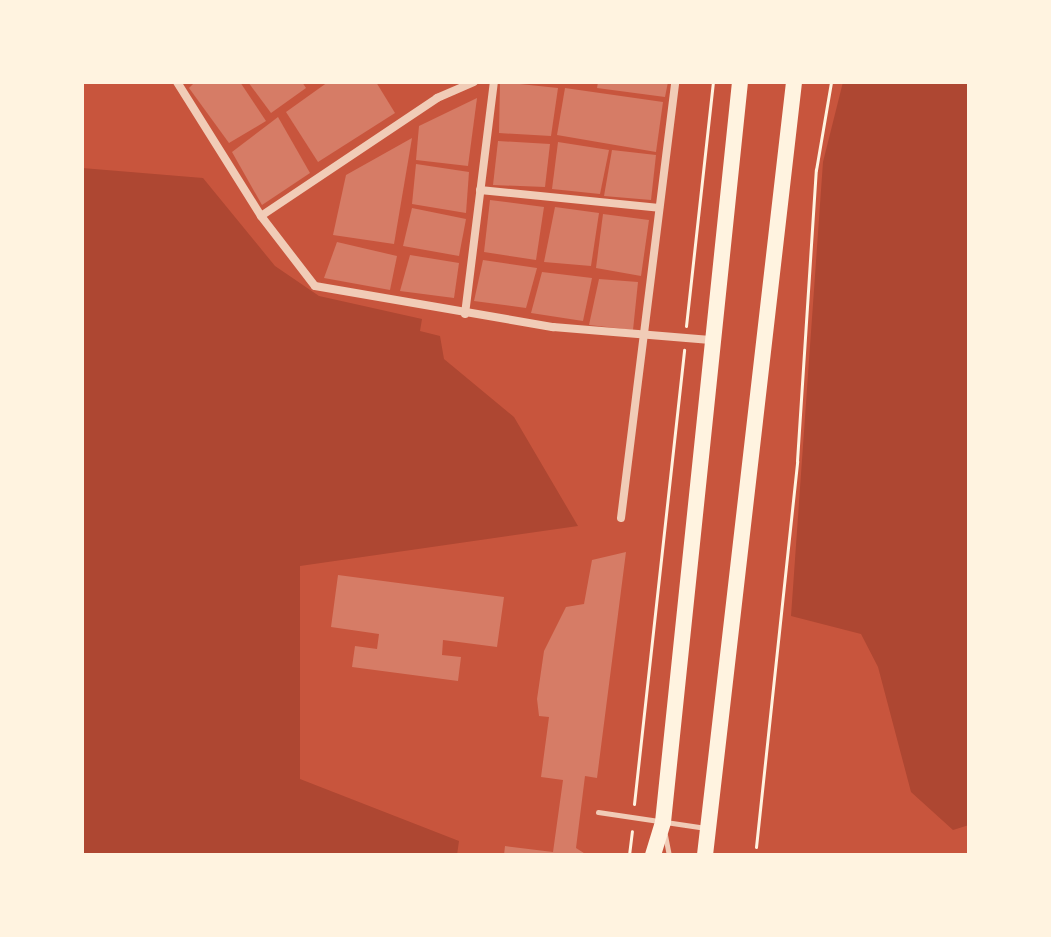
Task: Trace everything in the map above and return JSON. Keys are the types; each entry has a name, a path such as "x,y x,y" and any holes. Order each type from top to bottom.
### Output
{"main road":[{"path":"653,855 663,822 710,340 740,82"},
{"path":"705,855 794,82"}],"street":[{"path":"178,82 261,216 315,286 465,314 640,337 710,340"},
{"path":"261,216 437,98 474,82"},
{"path":"465,314 494,82"},
{"path":"621,518 640,337 675,82"},
{"path":"480,190 659,208"}],"lane":[{"path":"598,812 707,828"},
{"path":"663,822 669,855"}],"path":[{"path":"629,855 713,82"},
{"path":"756,847 797,461 816,170 831,82"}],"shaded area":[{"path":"843,82 969,82 969,825 953,830 911,792 878,667 861,634 791,616 823,162"},
{"path":"82,168 203,178 275,266 319,296 422,319 420,331 440,336 444,359 514,417 578,526 300,566 300,779 459,841 457,855 82,855"}],"building":[{"path":"195,82 240,82 266,121 229,143 189,88"},
{"path":"248,82 302,82 306,88 271,113"},
{"path":"328,82 376,82 395,113 318,162 286,112"},
{"path":"500,82 558,88 551,136 499,133"},
{"path":"598,82 668,82 665,97 597,88"},
{"path":"565,88 663,102 656,152 557,135"},
{"path":"477,98 468,166 416,160 419,126"},
{"path":"278,117 310,173 262,205 232,152"},
{"path":"412,138 394,244 333,235 346,175"},
{"path":"498,141 550,144 545,187 493,185"},
{"path":"558,142 609,150 600,194 552,189"},
{"path":"612,150 656,155 651,200 604,196"},
{"path":"416,164 469,172 466,213 412,204"},
{"path":"490,200 544,207 536,260 484,252"},
{"path":"555,207 599,213 591,266 544,262"},
{"path":"412,208 466,219 459,256 403,246"},
{"path":"603,214 649,220 641,276 596,268"},
{"path":"337,242 397,256 390,290 324,278"},
{"path":"410,255 459,263 454,298 400,291"},
{"path":"483,260 537,268 526,308 474,301"},
{"path":"542,272 592,278 583,321 531,313"},
{"path":"599,279 638,282 633,330 589,325"},
{"path":"626,552 597,778 585,776 576,848 587,855 504,855 505,846 553,852 563,780 541,777 549,717 539,716 537,699 544,651 566,607 584,604 592,560"},
{"path":"338,575 504,597 497,647 443,640 442,655 461,657 458,681 352,667 355,646 377,649 379,634 331,627"}]}
